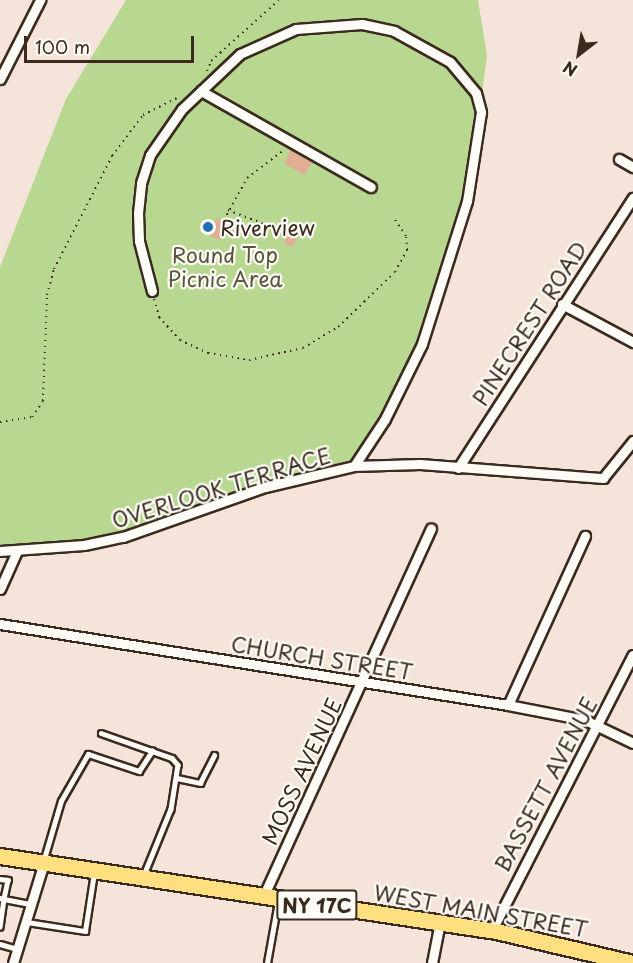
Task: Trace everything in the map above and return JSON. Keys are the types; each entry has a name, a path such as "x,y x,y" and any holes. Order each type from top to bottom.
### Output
{"main road":[{"name":"WEST MAIN STREET","path":"0,856 492,930 633,963"}],"street":[{"path":"0,79 40,0"},
{"path":"152,291 140,241 141,183 150,155 163,132 193,98 255,45 296,29 322,25 362,24 414,40 450,62 476,93 481,112 474,173 452,257 422,344 385,419 354,466"},
{"path":"201,91 371,187"},
{"path":"619,159 633,167"},
{"name":"PINECREST ROAD","path":"458,468 562,304 633,198"},
{"path":"562,304 633,342"},
{"name":"OVERLOOK TERRACE","path":"0,551 84,545 123,537 265,487 354,466 393,463 603,478 633,441"},
{"name":"MOSS AVENUE","path":"271,898 362,681 431,529"},
{"path":"508,705 585,536"},
{"path":"0,589 17,551"},
{"name":"CHURCH STREET","path":"0,624 508,705 597,724 633,743"},
{"name":"BASSETT AVENUE","path":"492,930 633,655"},
{"path":"13,963 44,862"},
{"path":"432,963 440,922"}],"lane":[{"path":"101,733 172,758 178,765 171,809 145,864 143,878"},
{"path":"44,862 61,801 88,754 139,771 152,751"},
{"path":"177,778 200,783 213,755"},
{"path":"25,922 85,930 94,870"},
{"path":"0,879 8,880 2,898 0,927"},
{"path":"2,898 30,904"},
{"path":"267,963 271,898"},
{"path":"0,944 17,949"}],"path":[{"path":"201,91 210,61 279,0"},
{"path":"0,422 32,417 43,401 47,295 54,269 112,156 143,116 177,95 193,98"},
{"path":"224,220 250,174 294,143"},
{"path":"228,210 287,234"},
{"path":"152,291 159,317 166,325 180,340 208,353 249,360 303,348 338,327 396,272 407,250 406,236 393,217"}],"green space":[{"name":"Round Top Picnic Area","path":"126,0 478,0 487,56 467,201 422,344 354,466 265,487 157,527 17,551 0,551 0,267 66,99"}],"building":[{"path":"291,150 312,163 304,175 284,163"},
{"path":"216,218 227,222 221,240 210,236"},
{"path":"291,226 300,230 293,247 284,243"}],"place":[{"name":"Riverview","path":"208,227"}]}
